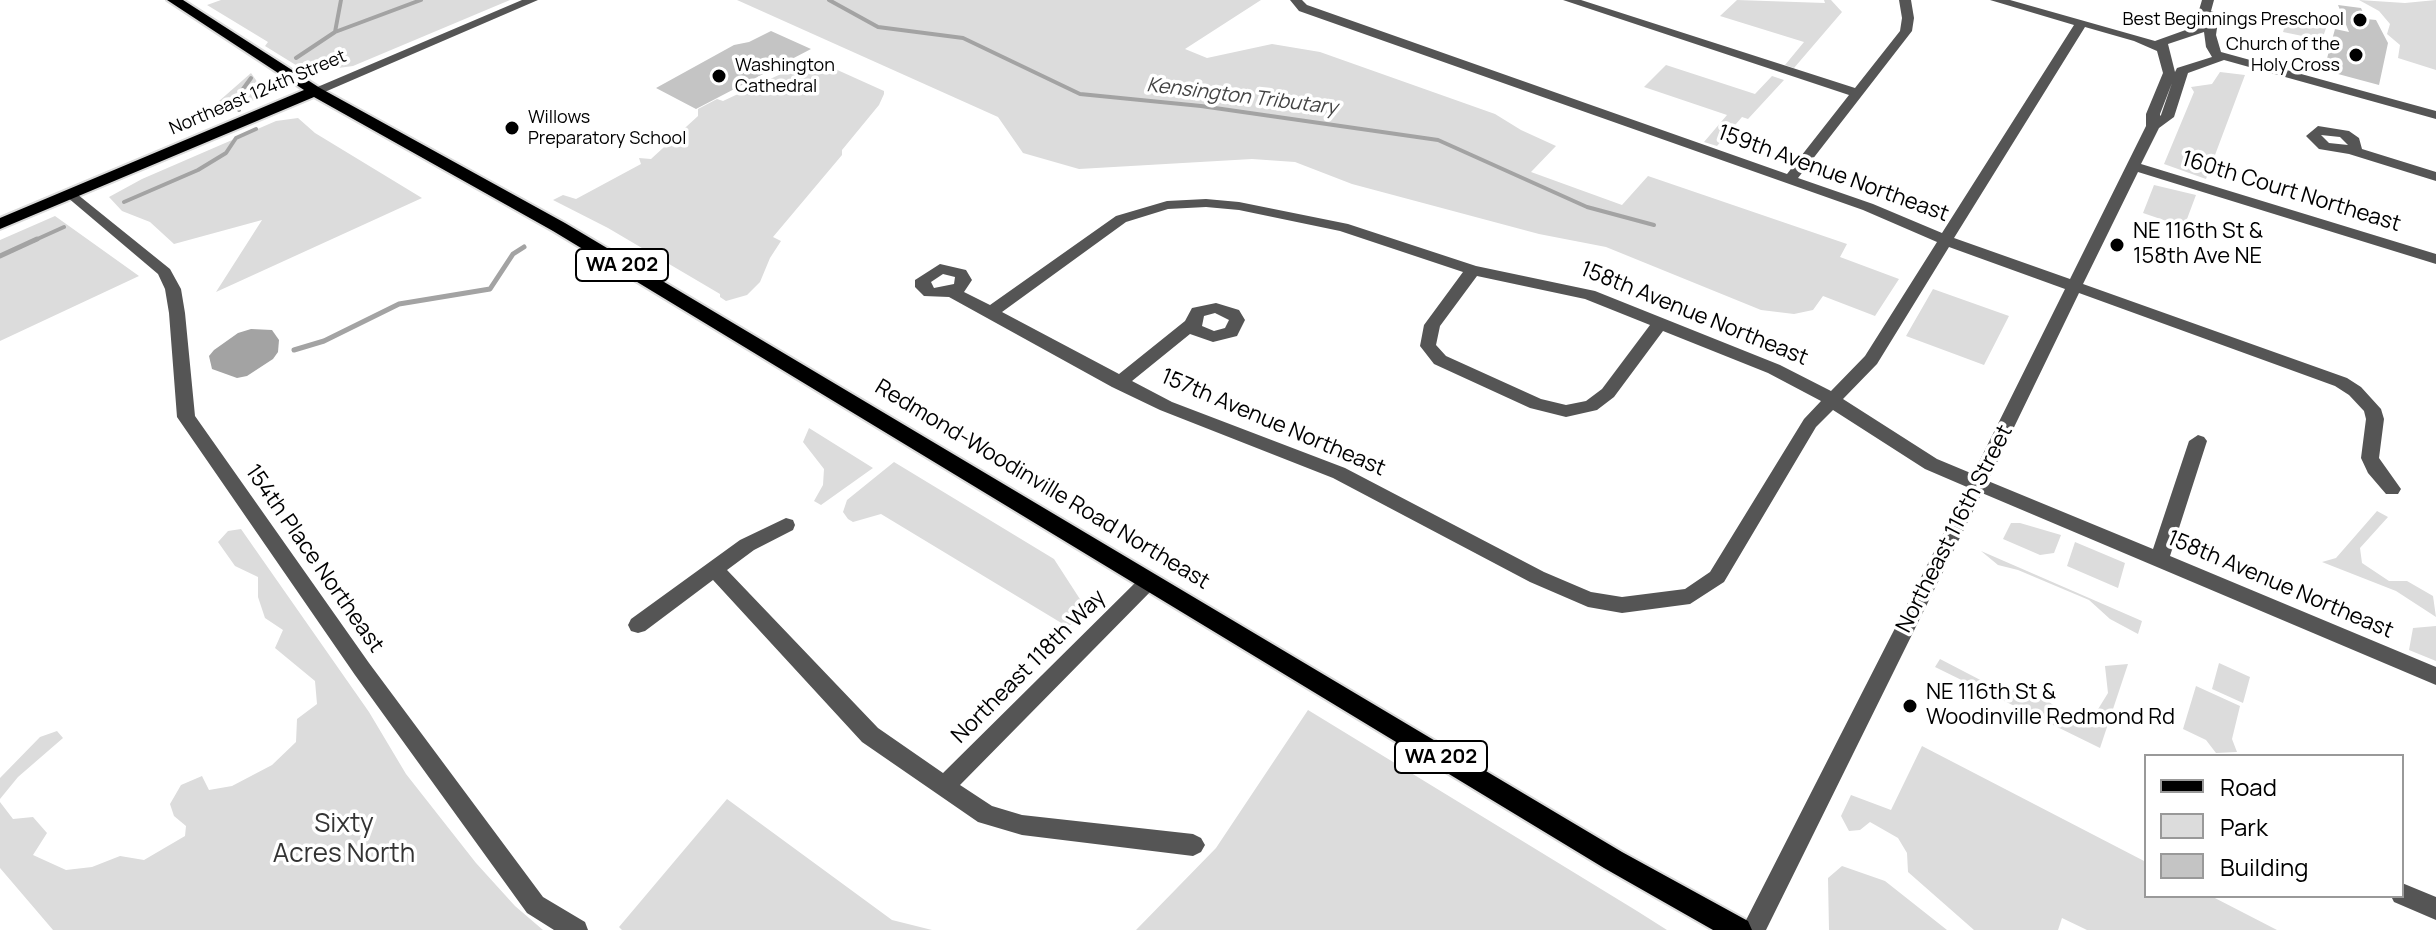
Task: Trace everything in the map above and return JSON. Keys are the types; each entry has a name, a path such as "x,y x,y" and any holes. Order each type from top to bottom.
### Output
{"main road":[{"name":"WA 202","path":"174,0 315,91"},
{"name":"Northeast 124th Street","path":"0,224 315,91"},
{"name":"Redmond-Woodinville Road Northeast","path":"315,91 559,227 1613,860 1739,930"}],"street":[{"name":"Northeast 124th Street","path":"315,91 532,0"},
{"name":"159th Avenue Northeast","path":"1296,0 1303,8 1868,207 1945,240 2321,373 2355,391 2372,409 2375,419 2370,458 2374,468 2392,489"},
{"path":"1569,0 1857,93"},
{"path":"1789,180 1906,31 1908,18 1905,0"},
{"path":"1996,0 2138,38 2164,51 2210,57 2436,115"},
{"path":"2164,51 2161,42 2200,29 2209,1"},
{"path":"2209,1 2210,57"},
{"path":"2082,22 2177,37 2210,57"},
{"name":"157th Avenue Northeast","path":"952,292 1118,383 1213,425 1339,473 1537,577 1588,599 1622,605 1690,596 1717,577 1810,423 1871,360 2082,22"},
{"name":"Northeast 116th Street","path":"1753,930 2153,126 2153,114 2169,73 2164,51"},
{"name":"Northeast 116th Street","path":"2153,126 2167,117 2182,71 2210,57"},
{"path":"2351,150 2436,177"},
{"name":"160th Court Northeast","path":"2134,166 2436,259"},
{"name":"154th Place Northeast","path":"72,194 165,272 173,289 177,313 186,417 362,669 535,905 576,930"},
{"name":"158th Avenue Northeast","path":"991,312 1121,219 1167,205 1206,203 1343,227 1473,270 1589,295 1774,369 1831,399 1874,430 1931,464 2436,676"},
{"path":"1473,270 1432,325 1428,346 1440,360 1536,404 1566,411 1591,406 1608,393 1659,325"},
{"path":"1118,383 1192,324"},
{"path":"2159,560 2198,441"},
{"path":"638,625 747,545 786,525"},
{"path":"715,569 870,735 986,815 1022,825 1193,845"},
{"name":"Northeast 118th Way","path":"943,787 1148,582"},
{"path":"2404,895 2436,909"}],"green space":[{"path":"221,0 510,0 353,66 323,70 299,67 265,46 268,42 207,5"},
{"path":"737,0 1261,0 1185,49 1207,58 1272,44 1320,52 1495,114 1556,146 1531,172 1622,205 1648,176 1847,244 1840,257 1899,279 1875,316 1823,296 1813,310 1794,314 1761,310 1606,247 1539,234 1352,184 1295,162 1252,159 1079,169 1023,153 998,117"},
{"path":"1737,0 1825,3 1824,0 1831,0 1842,12 1794,68 1785,65 1804,42 1720,16"},
{"path":"2359,0 2405,3 2436,0 2436,70 2398,58 2400,45 2387,34 2390,24 2379,11"},
{"path":"2287,19 2326,28 2322,40 2283,32"},
{"path":"813,59 884,91 884,94 879,105 842,150 842,155 773,237 781,241 760,282 747,295 726,301 720,294 608,228 553,200 563,195 576,199 641,164 639,158 651,159 698,116 698,109 717,99 723,101"},
{"path":"1666,65 1755,94 1772,76 1784,80 1748,119 1742,117 1717,146 1704,142 1727,115 1644,87"},
{"path":"2220,72 2245,75 2206,179 2164,164 2194,92 2191,87 2212,84"},
{"path":"251,73 263,90 251,103 216,118 210,109"},
{"path":"298,118 315,133 422,198 216,292 262,220 174,244 150,222 122,211 109,197 142,179 276,121"},
{"path":"2154,185 2196,195 2184,227 2143,213"},
{"path":"55,216 139,276 0,341 0,240"},
{"path":"1933,289 2009,316 1984,365 1906,336"},
{"path":"809,428 873,468 821,505 814,501 823,485 824,469 803,442"},
{"path":"894,462 1054,559 1087,610 1068,627 881,514 853,522 848,519 843,512 847,500"},
{"path":"2377,511 2388,517 2360,548 2362,563 2389,581 2407,581 2433,596 2436,617 2396,591 2322,562 2336,558"},
{"path":"2011,523 2061,535 2054,553 2040,555 2003,539"},
{"name":"Sixty Acres North","path":"241,529 369,712 406,774 476,863 515,906 543,930 53,930 0,868 0,802 13,819 33,817 47,833 33,855 66,870 92,867 120,856 144,860 185,836 186,826 174,816 170,804 181,785 202,776 209,790 232,786 272,765 296,742 297,719 317,704 315,681 275,648 283,630 265,618 258,597 258,577 235,566 218,542 228,531"},
{"path":"2075,542 2125,563 2118,588 2067,566"},
{"path":"1981,551 2142,621 2138,634 2110,619 2089,600 2018,570 1998,565"},
{"path":"2436,626 2436,661 2409,650 2413,628"},
{"path":"1940,659 1990,685 2039,695 2069,716 2092,719 2108,693 2105,666 2128,664 2100,748 1935,667"},
{"path":"2219,663 2250,677 2243,703 2212,689"},
{"path":"2196,686 2240,706 2232,739 2237,752 2216,753 2206,740 2183,729"},
{"path":"1308,710 1667,930 1136,930 1216,848"},
{"path":"57,731 63,738 18,777 0,799 0,778 40,737"},
{"path":"1922,746 2144,861 2144,898 2215,898 2277,930 2087,930 2062,918 2058,930 1974,930 1908,872 1907,853 1898,838 1870,822 1860,830 1849,831 1841,816 1851,795 1891,810"},
{"path":"727,799 892,920 932,930 622,930 619,927"},
{"path":"1842,866 1885,881 1947,930 1829,930 1828,878"}],"shaded area":[{"path":"251,329 272,330 279,340 278,352 273,359 247,376 237,378 212,369 209,356 214,350 238,333"}],"building":[{"name":"Church of the Holy Cross","path":"2338,5 2361,8 2366,19 2376,20 2388,43 2379,85 2338,74 2340,66 2326,62 2335,29 2349,32"},
{"name":"Washington Cathedral","path":"771,31 811,49 696,109 656,88 734,45 749,42"}],"waterway":[{"path":"335,32 341,0"},
{"path":"335,32 421,0"},
{"name":"Kensington Tributary","path":"829,0 878,27 963,38 1080,94 1201,106 1438,140 1587,207 1654,225"},
{"path":"296,58 335,32"},
{"path":"239,110 235,100 251,78"},
{"path":"124,202 198,170 226,153 236,138 256,129"},
{"path":"33,241 64,227"},
{"path":"0,256 37,239"},
{"path":"294,350 324,341 399,304 490,289 513,254 524,247"}],"place":[{"name":"Best Beginnings Preschool","path":"2360,20"},
{"name":"Church of the Holy Cross","path":"2356,55"},
{"name":"Washington Cathedral","path":"719,76"},
{"name":"Willows Preparatory School","path":"512,128"},
{"name":"NE 116th St & 158th Ave NE","path":"2117,245"},
{"name":"NE 116th St & Woodinville Redmond Rd","path":"1910,706"}]}
